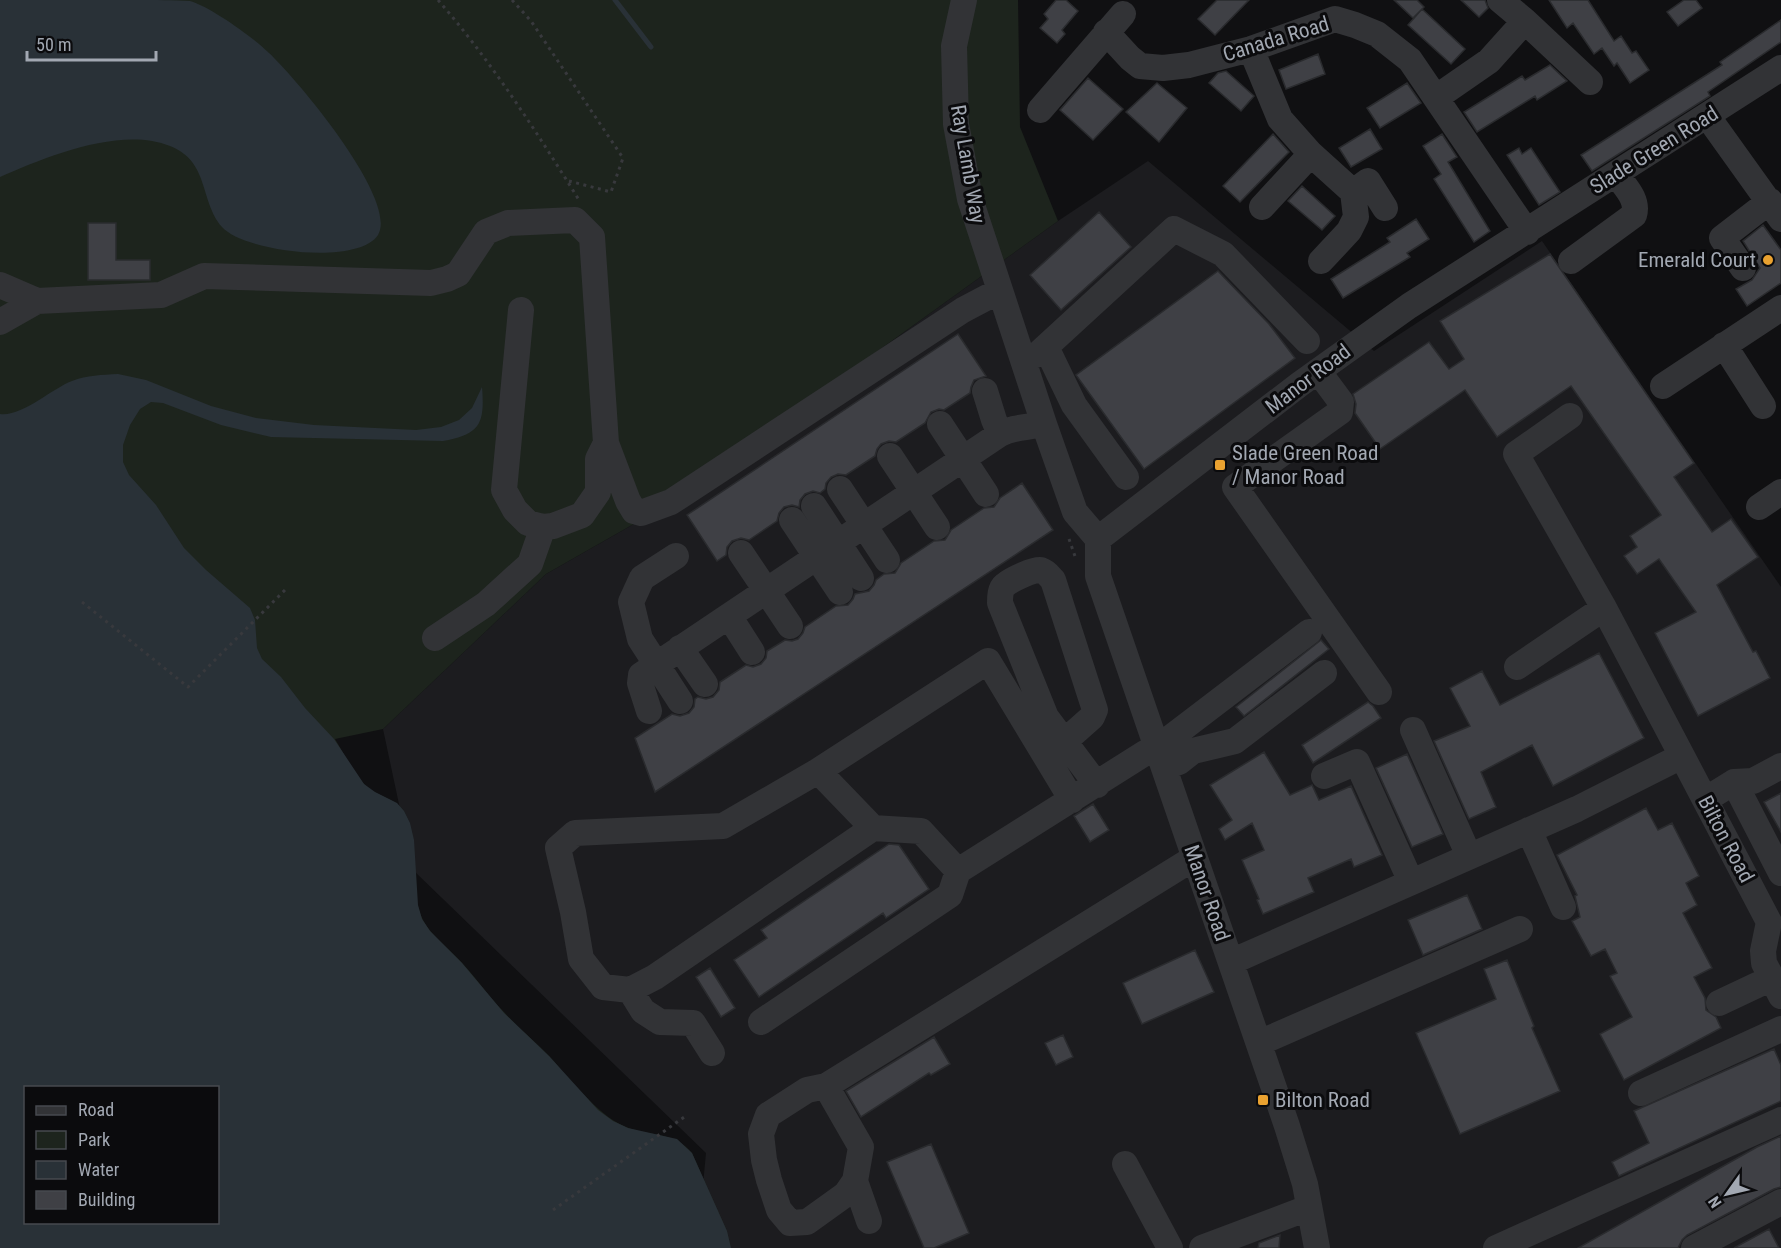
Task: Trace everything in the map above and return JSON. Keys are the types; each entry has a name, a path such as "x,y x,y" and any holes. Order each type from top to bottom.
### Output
{"street":[{"name":"Ray Lamb Way","path":"964,0 954,45 956,124 970,199 999,291"},
{"path":"1500,0 1590,82"},
{"name":"Canada Road","path":"1040,110 1115,23 1130,58 1140,66 1163,68 1251,49 1335,10 1355,25 1377,34 1410,60 1527,232"},
{"path":"1437,97 1489,61 1525,21"},
{"path":"1251,49 1280,119 1311,154 1353,192 1356,216 1349,231 1322,261"},
{"name":"Slade Green Road","path":"1527,232 1781,68"},
{"path":"1708,117 1775,210 1722,238 1743,268"},
{"path":"1262,207 1311,154"},
{"path":"1571,261 1634,215 1636,205 1634,200 1616,174"},
{"path":"1353,192 1368,181 1385,208"},
{"path":"0,285 37,301 161,295 204,276 431,283 458,274 486,232 508,223 575,220 592,237 606,443 628,501 634,511 641,513 671,502 963,310 999,291 1075,512 1098,539"},
{"path":"1023,360 1038,354 1174,229 1223,254 1307,341"},
{"name":"Manor Road","path":"1317,1248 1305,1184 1259,1043 1098,576 1098,539 1318,371 1409,306 1527,232"},
{"path":"0,322 37,301"},
{"path":"1663,386 1781,308"},
{"path":"521,310 504,490 515,510 528,524 543,527 553,526 582,515 598,492 598,459 606,443"},
{"path":"1724,345 1763,406"},
{"path":"1046,347 1074,405 1126,477"},
{"path":"1318,371 1341,402 1340,412 1235,487 1379,692"},
{"path":"985,391 1000,435"},
{"name":"Bilton Road","path":"1570,416 1516,454 1604,608 1769,922 1763,951 1764,963 1776,987"},
{"path":"944,421 990,491"},
{"path":"649,711 639,679 656,664 1000,435 1012,428 1044,424"},
{"path":"894,453 941,524"},
{"path":"845,485 893,557"},
{"path":"1759,507 1781,492"},
{"path":"802,513 850,585"},
{"path":"435,638 486,604 530,564 543,527"},
{"path":"746,550 795,622"},
{"path":"676,556 642,578 631,602 640,639 680,700"},
{"path":"1065,741 1092,717 1095,710 1053,580 1046,572 1032,571 1004,586 1000,595 1000,603 1046,717 1097,784"},
{"path":"1517,667 1604,608"},
{"path":"724,619 748,655"},
{"path":"1160,758 1309,632"},
{"path":"680,648 705,684"},
{"path":"958,871 921,831 873,828 655,977 630,990 603,987 581,959 558,848 575,833 723,826 818,771 988,661 1072,800"},
{"path":"761,1022 950,895 958,871 1145,753 1179,762 1194,751 1234,741 1324,674"},
{"path":"1413,730 1469,856"},
{"path":"1231,962 1577,809 1682,756"},
{"path":"1324,776 1358,762 1411,882"},
{"path":"1705,800 1734,782 1753,781 1781,766"},
{"path":"818,771 873,828"},
{"path":"1734,782 1781,873"},
{"path":"1528,830 1563,907"},
{"path":"826,1086 861,1147 855,1182 846,1194 807,1222 790,1223 779,1210 764,1160 761,1134 768,1115 807,1090 826,1086 1182,863 1194,858"},
{"path":"1259,1043 1520,929"},
{"path":"1719,1003 1776,987"},
{"path":"630,990 643,1011 660,1022 693,1023 712,1053"},
{"path":"1641,1093 1781,1029"},
{"path":"1496,1248 1781,1120"},
{"path":"1125,1164 1170,1248"},
{"path":"855,1182 869,1221"},
{"path":"1694,1248 1781,1202"},
{"path":"1202,1248 1308,1208"}],"path":[{"path":"438,0 489,66 584,208"},
{"path":"512,0 531,21 623,158 611,192 567,180"},
{"path":"82,602 188,687 287,588"},
{"path":"554,1210 687,1115"}],"shaded area":[{"path":"1148,161 1374,351 1542,241 1781,587 1781,1248 697,1248 706,1153 413,870 383,729 546,574 653,513 1058,221"}],"green space":[{"path":"0,0 1018,0 1020,127 1058,221 653,513 546,574 383,729 335,739 365,785 397,804 405,813 413,839 418,908 431,932 463,964 509,1018 603,1113 626,1127 677,1141 692,1153 727,1231 731,1248 0,726"}],"water":[{"path":"0,0 190,1 220,16 269,53 321,112 342,140 374,195 380,218 378,235 366,245 326,253 276,249 234,236 222,227 215,216 192,162 183,153 170,146 150,141 129,140 84,146 0,177"},
{"path":"118,374 146,380 211,406 256,418 314,425 416,430 441,427 459,420 472,408 482,387 482,410 478,425 465,435 443,441 271,437 221,425 163,403 151,402 140,409 130,425 123,445 123,462 129,475 156,505 184,548 250,608 255,620 257,648 262,659 281,677 305,708 334,739 364,784 397,803 404,811 414,840 418,905 422,919 430,931 462,963 504,1013 549,1056 598,1110 628,1128 677,1139 692,1153 727,1231 731,1248 0,1248 0,414 18,411 72,381 89,376"}],"building":[{"path":"1056,0 1066,0 1078,11 1062,30 1065,34 1057,43 1040,28 1048,19 1044,14"},
{"path":"1217,0 1249,0 1215,35 1198,19"},
{"path":"1394,0 1417,0 1424,7 1413,18"},
{"path":"1461,0 1485,0 1488,8 1479,17"},
{"path":"1549,0 1588,0 1614,41 1621,36 1632,53 1636,51 1649,70 1630,83 1617,63 1614,66 1602,48 1594,54 1573,23 1567,28"},
{"path":"1684,0 1696,0 1702,8 1678,26 1667,12"},
{"path":"1422,9 1465,49 1451,64 1408,25"},
{"path":"1781,20 1781,42 1708,92 1710,96 1592,171 1581,155 1722,65 1720,62"},
{"path":"1318,54 1325,74 1286,89 1279,70"},
{"path":"1550,65 1567,81 1537,100 1535,96 1477,132 1464,112 1522,76 1525,80"},
{"path":"1226,71 1254,96 1241,111 1209,83 1218,73"},
{"path":"1088,78 1123,109 1093,140 1060,110"},
{"path":"1157,83 1187,108 1159,142 1126,112"},
{"path":"1407,83 1421,103 1380,128 1367,108"},
{"path":"1370,129 1382,149 1351,167 1339,148"},
{"path":"1273,134 1289,152 1240,202 1223,186"},
{"path":"1442,134 1457,157 1448,162 1490,231 1474,242 1434,179 1441,174 1423,146"},
{"path":"1519,148 1522,154 1531,148 1560,192 1539,205 1507,155"},
{"path":"1302,186 1335,216 1322,230 1288,201"},
{"path":"1099,212 1131,247 1061,310 1030,275"},
{"path":"1416,219 1429,239 1407,253 1410,257 1343,298 1331,279 1390,242 1387,238"},
{"path":"88,223 116,223 116,260 150,260 150,280 88,280"},
{"name":"Emerald Court","path":"1763,225 1781,250 1781,283 1747,306 1736,289 1752,280 1760,268 1743,241"},
{"path":"1550,254 1694,463 1674,477 1712,532 1731,519 1758,557 1717,585 1753,652 1756,651 1770,678 1698,716 1655,633 1696,612 1659,559 1637,574 1624,556 1637,547 1630,536 1661,515 1571,386 1497,437 1465,390 1380,449 1355,413 1356,404 1353,394 1429,342 1449,369 1464,359 1440,321"},
{"path":"1218,271 1269,324 1295,358 1144,469 1076,375"},
{"path":"958,334 986,376 974,380 970,393 944,410 931,412 925,423 896,442 889,441 881,444 875,456 846,475 838,474 831,477 825,489 820,493 813,491 805,494 800,500 799,507 792,505 784,507 777,521 749,540 741,538 732,541 727,547 726,555 717,561 687,515"},
{"path":"1022,483 1053,530 655,792 635,738 672,714 680,716 689,713 694,707 695,699 713,697 719,690 720,682 746,665 753,667 761,664 766,658 767,651 785,640 798,639 805,627 836,606 848,605 855,594 869,591 876,580 884,574 895,573 901,563 934,541 945,540 951,530 984,508 994,507 1000,498"},
{"path":"1321,640 1329,649 1244,716 1236,707"},
{"path":"1599,653 1644,738 1553,786 1532,745 1481,772 1496,807 1469,819 1434,741 1470,726 1450,688 1482,671 1500,705"},
{"path":"1368,702 1381,718 1313,763 1302,745"},
{"path":"1264,752 1290,795 1312,785 1319,800 1351,786 1382,855 1354,867 1351,859 1308,878 1314,892 1263,914 1242,860 1264,850 1252,823 1225,840 1219,829 1232,820 1210,785"},
{"path":"1407,754 1443,834 1412,847 1376,768"},
{"path":"1781,793 1781,832 1764,802"},
{"path":"1093,804 1109,830 1090,842 1074,816"},
{"path":"1646,808 1658,830 1672,823 1699,876 1686,883 1697,905 1683,913 1712,968 1694,977 1705,998 1706,1010 1716,1017 1721,1028 1624,1080 1600,1034 1632,1017 1610,976 1617,973 1605,949 1591,956 1572,921 1580,917 1575,896 1577,895 1557,855"},
{"path":"889,844 899,845 929,889 886,918 883,913 759,997 734,960 767,938 761,930"},
{"path":"1467,895 1482,929 1423,955 1408,920"},
{"path":"1195,950 1214,992 1142,1024 1123,983"},
{"path":"1507,960 1534,1026 1532,1028 1560,1091 1460,1134 1416,1033 1496,999 1484,969"},
{"path":"710,968 735,1008 721,1017 696,977"},
{"path":"1063,1035 1073,1057 1056,1065 1045,1043"},
{"path":"934,1037 950,1064 931,1075 929,1073 861,1117 846,1091"},
{"path":"1774,1049 1781,1065 1781,1101 1619,1176 1612,1162 1649,1143 1634,1111"},
{"path":"1781,1136 1781,1187 1687,1235 1678,1248 1578,1248 1757,1147"},
{"path":"931,1144 969,1233 934,1248 924,1248 887,1162"},
{"path":"1769,1229 1779,1248 1734,1248"},
{"path":"1280,1235 1279,1248 1258,1248 1259,1243"}],"waterway":[{"path":"615,0 651,47"}],"place":[{"name":"Emerald Court","path":"1768,260"},
{"name":"Slade Green Road / Manor Road","path":"1220,465"},
{"name":"Bilton Road","path":"1263,1100"}]}
